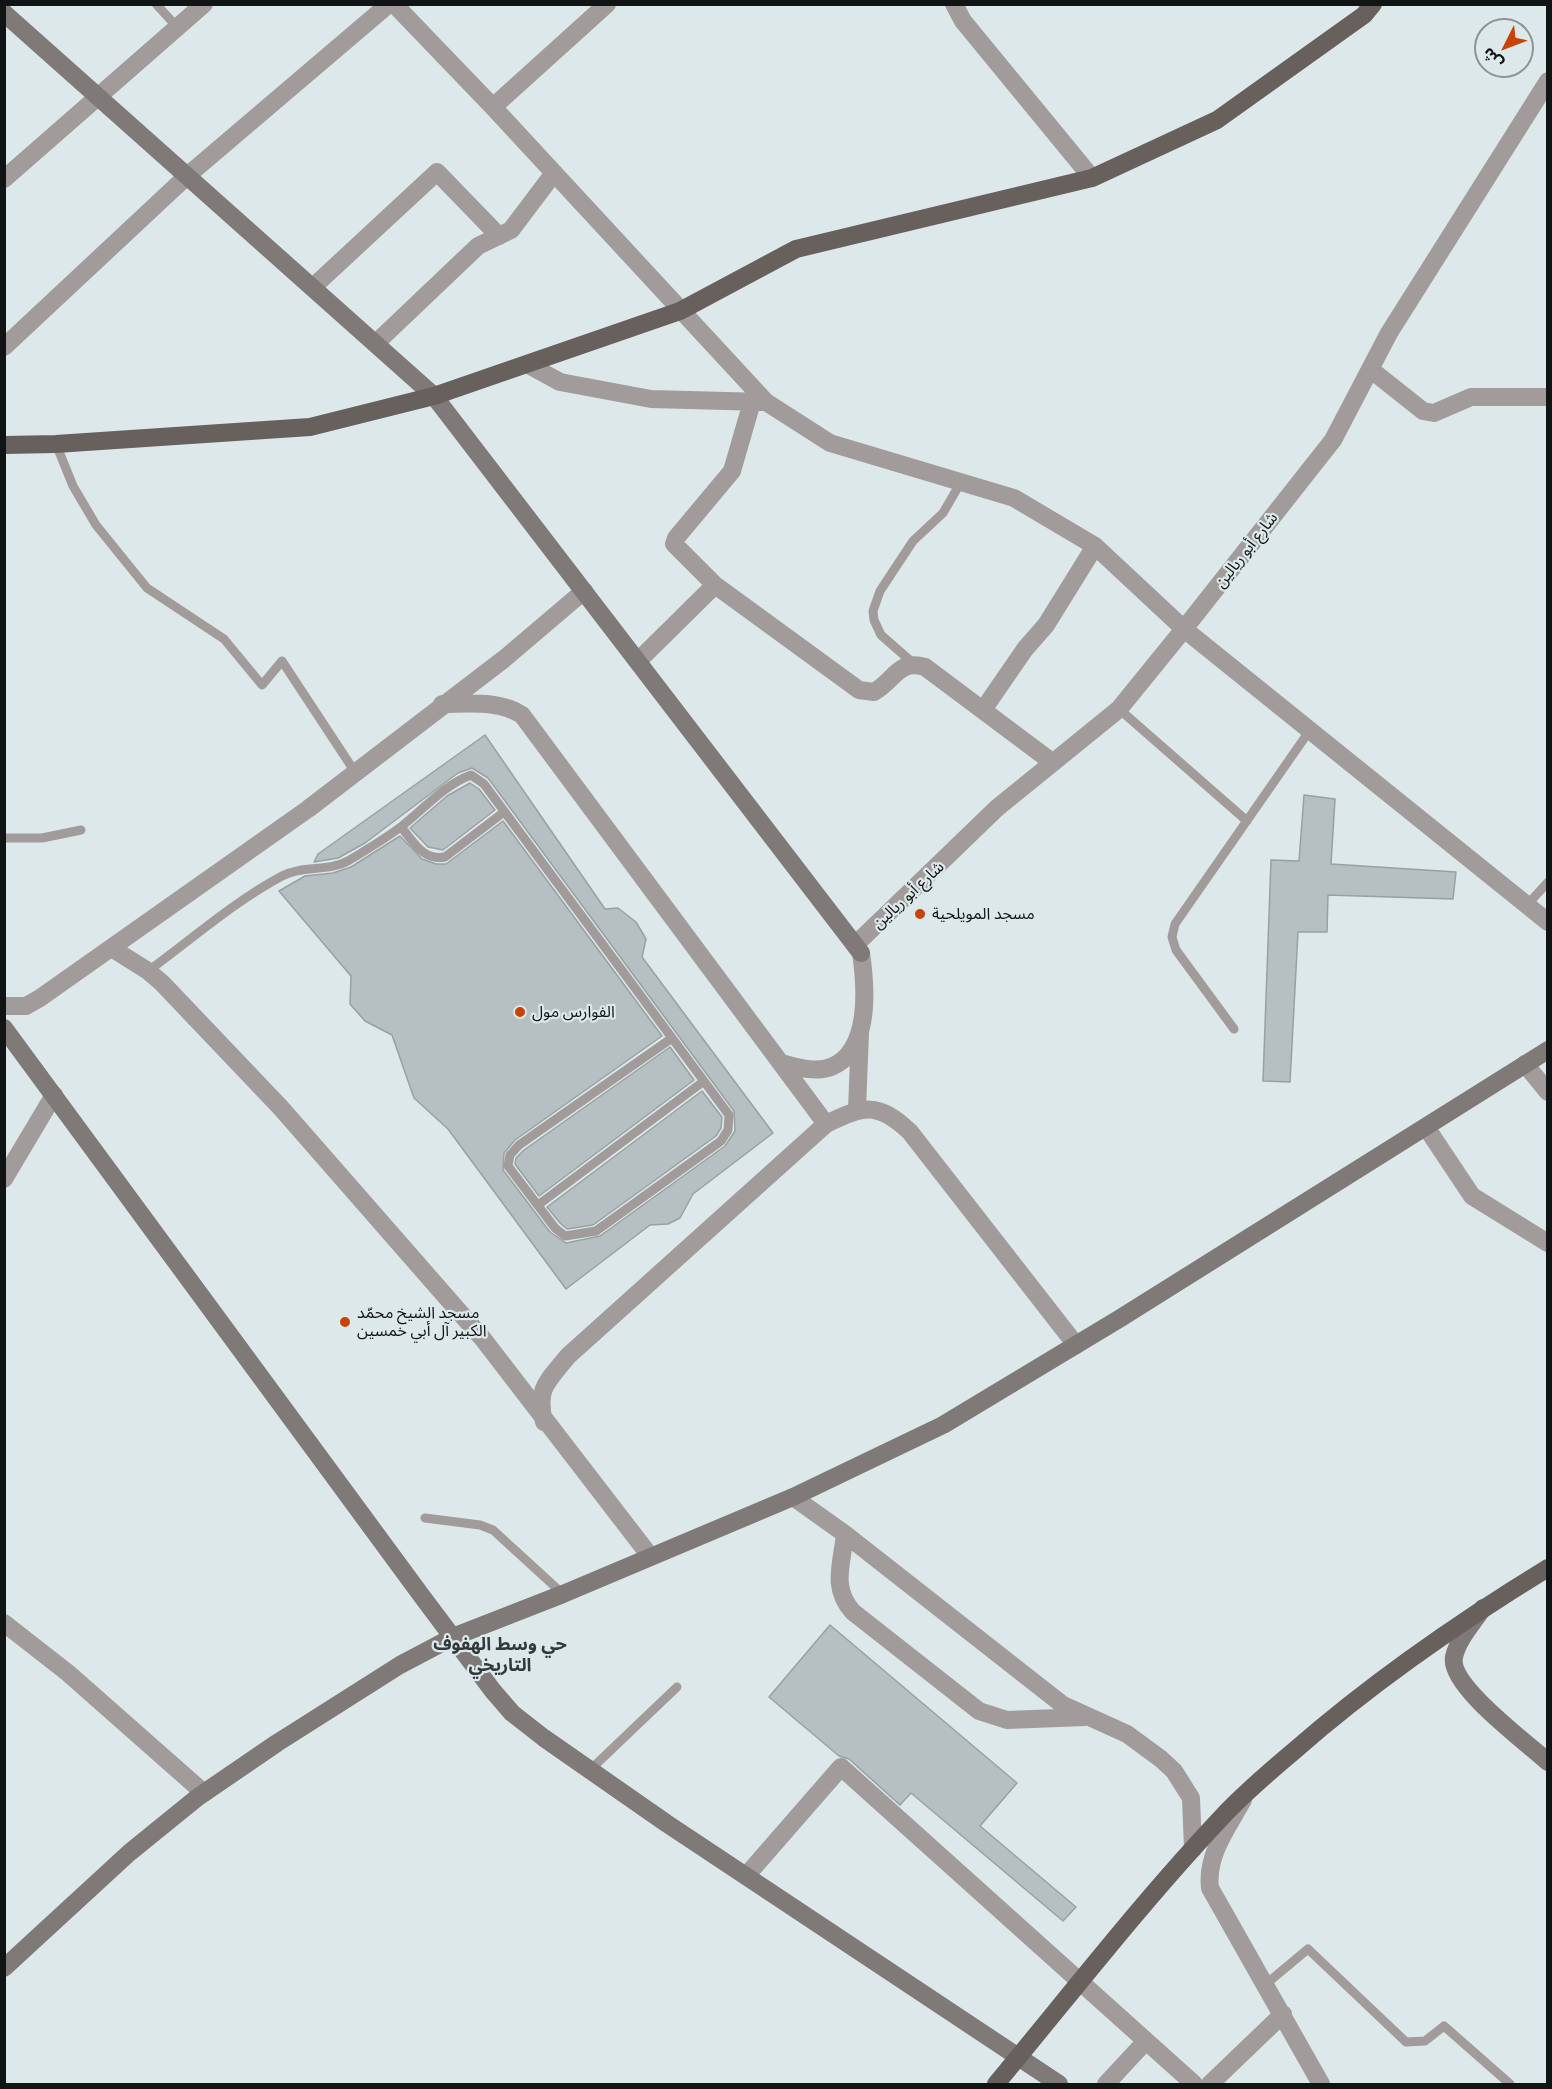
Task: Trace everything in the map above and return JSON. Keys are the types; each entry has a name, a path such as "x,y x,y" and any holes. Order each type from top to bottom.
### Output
{"main road":[{"path":"4,445 56,444 310,427 434,396 680,311 796,249 1092,178 1217,120 1364,15 1373,4"},
{"path":"996,2085 1193,1849 1248,1792 1393,1670 1484,1607 1548,1569"}],"street":[{"path":"4,179 204,4"},
{"path":"4,347 187,176 389,4"},
{"path":"394,4 554,173 680,311 759,402 830,443 1014,498 1095,546 1184,629 1548,922"},
{"path":"493,107 607,4"},
{"path":"954,5 963,21 1092,178"},
{"path":"4,13 434,396 858,949 865,979 860,1030 857,1109"},
{"name":"شارع أبو ريالين","path":"858,949 998,808 1119,709 1184,629 1333,440 1389,333 1548,81"},
{"path":"313,287 437,172 499,236"},
{"path":"376,343 478,246 511,230 554,173"},
{"path":"527,364 560,382 651,399 759,402"},
{"path":"1370,369 1423,411 1434,413 1471,397 1548,397"},
{"path":"759,402 732,471 676,537 674,544 715,585 859,690 874,692 901,668 913,663 925,667 1052,762"},
{"path":"983,710 1025,649 1046,625 1095,546"},
{"path":"638,662 715,585"},
{"path":"4,1006 26,1006 40,998 308,809 442,704 504,659 584,591"},
{"path":"442,704 502,706 522,715 826,1124"},
{"path":"112,949 148,970 296,1126 483,1339 544,1422 650,1556"},
{"path":"4,1028 453,1637 512,1713 590,1770 1059,2085"},
{"path":"781,1063 804,1069 832,1067 844,1059 856,1043 860,1030"},
{"path":"4,1968 129,1853 204,1793 390,1671 453,1637 563,1594 793,1497 944,1425 1548,1050"},
{"path":"1525,1064 1548,1092"},
{"path":"4,1179 54,1095"},
{"path":"544,1422 539,1401 546,1383 568,1356 826,1124 857,1109 874,1110 895,1118 910,1132 1076,1345"},
{"path":"1426,1127 1472,1196 1548,1243"},
{"path":"793,1497 845,1534 1063,1705 1127,1734 1174,1771 1191,1798 1193,1849"},
{"path":"845,1534 839,1586 842,1599 853,1612 979,1711 1007,1720 1087,1717"},
{"path":"1484,1607 1458,1645 1453,1658 1455,1672 1473,1696 1548,1762"},
{"path":"4,1623 68,1673 204,1793"},
{"path":"746,1876 841,1767 1194,2085"},
{"path":"1248,1792 1217,1846 1208,1872 1210,1888 1321,2085"},
{"path":"1210,2085 1283,2014"},
{"path":"1106,2085 1145,2042"}],"lane":[{"path":"156,4 177,28"},
{"path":"56,444 73,486 96,525 147,588 224,639 262,685 282,661 355,772"},
{"path":"913,663 881,635 874,620 873,611 880,591 913,541 943,513 961,482"},
{"path":"1119,709 1247,821"},
{"path":"1234,1029 1176,950 1172,937 1175,924 1310,730"},
{"path":"148,970 247,899 284,876 298,871 334,867 401,827 457,780 471,775 484,784 729,1114 728,1130 721,1141 596,1231 565,1236 555,1228 508,1166 510,1155 519,1146 672,1038"},
{"path":"401,827 424,854 433,859 445,857 504,812"},
{"path":"4,838 42,838 81,830"},
{"path":"1527,905 1548,882"},
{"path":"538,1205 704,1081"},
{"path":"425,1518 480,1525 493,1530 563,1594"},
{"path":"590,1770 677,1687"},
{"path":"1266,1984 1308,1949 1406,2042 1425,2041 1444,2026 1510,2085"}],"building":[{"name":"الفوارس مول","path":"485,735 605,909 618,908 636,922 646,939 642,957 773,1133 693,1194 680,1218 668,1224 650,1225 566,1289 448,1129 414,1098 392,1035 365,1021 350,1004 351,976 279,891 305,876 333,873 351,867 400,836 422,859 436,864 446,864 503,821 662,1036 515,1140 504,1153 503,1170 550,1232 566,1243 600,1236 725,1146 735,1131 734,1111 488,778 472,768 458,773 365,843 338,858 314,862 318,854"},
{"path":"470,783 479,789 495,810 443,850 428,847 410,828 447,796"},
{"path":"1304,795 1335,799 1331,864 1456,872 1453,899 1328,895 1327,932 1298,932 1290,1082 1263,1081 1271,860 1299,861"},
{"path":"670,1047 694,1080 539,1196 515,1164 516,1158 524,1150"},
{"path":"702,1091 722,1117 721,1128 716,1136 593,1225 567,1229 560,1223 547,1207"},
{"path":"830,1625 1017,1783 980,1826 1076,1907 1063,1921 911,1793 900,1805 849,1759 839,1756 769,1697"}],"place":[{"name":"مسجد المويلحية","path":"920,914"},
{"name":"الفوارس مول","path":"520,1012"},
{"name":"مسجد الشيخ محمّد الكبير آل أبي خمسين","path":"345,1322"}],"district":[{"name":"حي وسط الهفوف التاريخي","path":"500,1654"}]}
